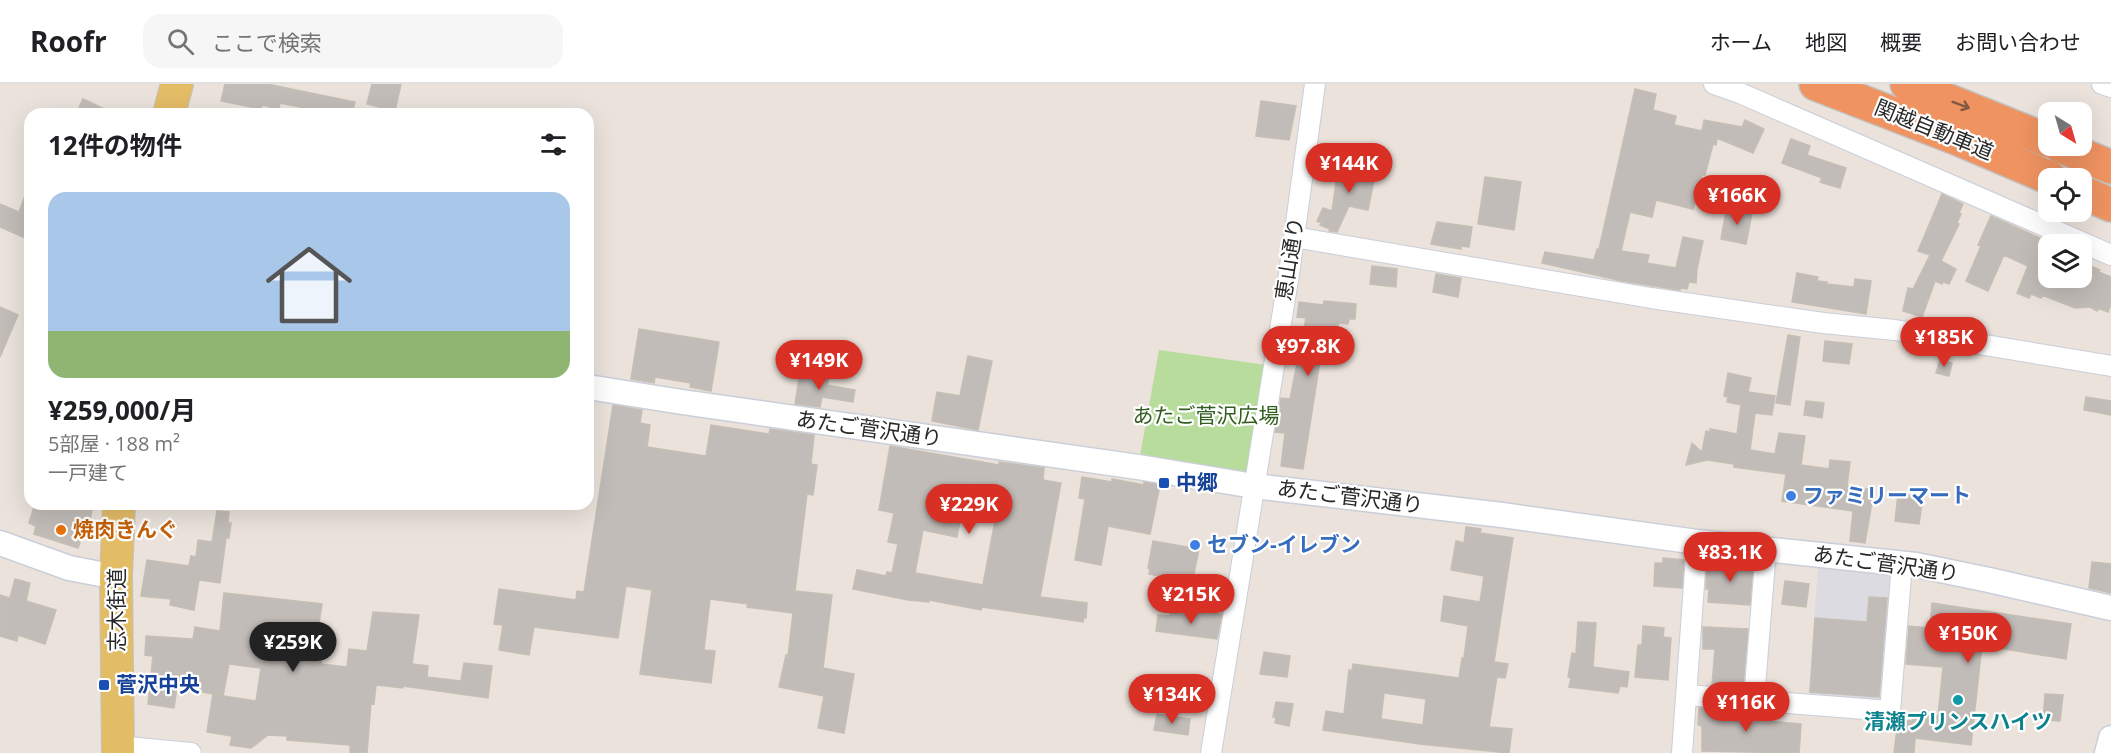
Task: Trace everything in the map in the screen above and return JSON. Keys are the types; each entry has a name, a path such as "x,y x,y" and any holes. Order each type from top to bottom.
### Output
{"highway":[{"name":"関越自動車道","path":"1816,84 1956,138 2038,173"},
{"name":"関越自動車道","path":"1907,84 2038,137"},
{"path":"2084,156 2111,167"},
{"path":"2092,196 2111,205"}],"main road":[{"path":"171,108 177,84"},
{"name":"志木街道","path":"118,749 116,577 119,510"}],"street":[{"name":"恵山通り","path":"1211,753 1294,237 1315,84"},
{"path":"1714,84 1740,93 2111,255"},
{"path":"2102,84 2111,87"},
{"path":"1294,237 1651,298 1823,323 1895,330 2111,366"},
{"name":"あたご菅沢通り","path":"594,388 1254,486 1502,515 1697,542 1902,564 1962,574 2111,608"},
{"path":"1683,753 1697,542"},
{"path":"0,543 69,568 116,577"},
{"path":"1754,700 1766,549"},
{"path":"1687,695 1890,711 1902,564"},
{"path":"2107,753 2111,738"},
{"path":"118,749 190,753"}],"shaded area":[{"path":"1819,555 1902,564 1890,711 1808,705"}],"green space":[{"name":"あたご菅沢広場","path":"1159,350 1273,366 1254,486 1138,467"}],"building":[{"path":"225,84 267,84 355,102 354,108 305,108 280,103 279,108 262,105 261,108 256,108 221,101"},
{"path":"372,84 401,84 396,108 367,104"},
{"path":"1635,89 1656,94 1653,110 1676,116 1674,125 1702,131 1704,120 1742,127 1745,120 1764,129 1753,153 1717,138 1716,145 1713,144 1705,175 1702,175 1693,209 1656,200 1652,217 1630,212 1621,251 1649,255 1647,263 1676,268 1683,237 1703,241 1696,283 1689,282 1687,289 1680,288 1680,290 1622,281 1542,263 1545,252 1594,260 1597,249 1599,249"},
{"path":"83,99 102,108 79,108"},
{"path":"1261,101 1296,106 1289,140 1256,136"},
{"path":"1791,139 1810,146 1807,155 1846,168 1840,188 1820,182 1822,178 1782,163"},
{"path":"1339,162 1376,170 1368,210 1349,206 1337,232 1329,231 1330,229 1320,225 1322,223 1317,221 1323,208 1332,211"},
{"path":"1485,177 1521,182 1514,230 1478,224"},
{"path":"1942,194 1963,204 1957,223 1959,224 1941,261 1956,269 1949,284 1935,281 1922,317 1903,310 1908,288 1913,289 1930,255 1918,251"},
{"path":"24,198 24,237 0,227 0,204 19,212"},
{"path":"1730,208 1752,213 1746,244 1721,239 1726,211 1729,212"},
{"path":"1991,216 2038,237 2038,288 2092,288 2092,266 2111,277 2111,304 2108,312 2098,308 2097,311 2090,307 2075,308 2042,295 2041,298 2031,294 2029,298 2017,293 2028,266 2004,255 1988,291 1966,281 1981,246 1978,245"},
{"path":"1437,222 1472,227 1469,247 1461,246 1461,249 1431,244"},
{"path":"1372,266 1397,269 1396,287 1370,284"},
{"path":"1797,273 1818,277 1817,281 1827,282 1827,284 1854,287 1855,279 1871,281 1866,314 1792,302"},
{"path":"1436,274 1461,278 1458,297 1433,292"},
{"path":"1324,301 1356,304 1355,319 1349,319 1348,324 1338,323 1337,337 1324,336 1303,469 1281,466 1285,433 1275,432 1281,398 1290,399 1306,318 1297,317 1299,302 1323,305"},
{"path":"0,307 18,315 0,357"},
{"path":"639,329 719,342 711,391 690,387 691,383 655,377 654,383 631,379"},
{"path":"1788,335 1800,337 1790,405 1776,403"},
{"path":"1825,341 1852,344 1849,364 1823,361"},
{"path":"968,356 992,361 978,430 932,421 937,392 960,396"},
{"path":"1940,360 1952,363 1949,376 1936,373"},
{"path":"800,372 829,377 827,385 855,390 853,402 822,397 820,407 795,404"},
{"path":"1728,373 1751,378 1748,392 1775,396 1772,415 1755,413 1750,450 1775,454 1779,433 1805,436 1801,465 1829,469 1830,460 1850,462 1847,486 1874,490 1865,543 1850,541 1853,511 1782,501 1786,474 1734,467 1734,464 1707,460 1686,465 1692,443 1702,452 1706,431 1710,432 1710,429 1737,434 1741,405 1727,402 1728,397 1724,396"},
{"path":"2086,397 2111,401 2111,415 2084,410"},
{"path":"1806,401 1824,403 1822,418 1804,415"},
{"path":"613,405 642,410 640,423 650,425 647,447 706,456 711,425 769,434 770,429 814,435 811,464 817,465 813,495 807,494 795,591 832,595 823,668 854,674 844,733 818,728 824,696 779,687 786,655 788,656 793,613 710,599 704,650 715,651 711,683 640,674 652,590 626,586 618,638 534,627 529,655 499,650 503,625 494,624 499,589 576,600 577,591 584,592"},
{"path":"890,446 999,465 999,462 1044,468 1043,480 1061,483 1040,597 1087,603 1086,618 1083,622 982,607 981,610 929,600 929,602 908,600 853,589 857,570 886,576 887,572 892,573 898,544 888,542 894,513 879,510","holes":["967,483 998,489 995,504 998,505 983,585 915,573 923,530 957,537"]},
{"path":"1082,477 1112,482 1112,479 1144,485 1144,482 1160,485 1150,534 1108,526 1101,565 1075,560 1085,499 1079,498"},
{"path":"1898,494 1923,497 1919,524 1895,521"},
{"name":"焼肉きんぐ","path":"33,510 92,511 85,538 82,537 78,548 34,534 36,526 29,523"},
{"path":"217,511 229,512 228,523 231,523 229,538 226,538 220,583 199,580 194,610 170,605 171,599 141,596 147,560 189,566 191,556 196,557 198,540 212,542"},
{"path":"1466,527 1481,529 1480,533 1513,538 1494,662 1508,664 1505,678 1497,677 1489,727 1512,729 1509,753 1420,744 1323,730 1326,711 1344,714 1349,670 1352,671 1353,664 1459,678 1468,626 1441,621 1444,596 1480,602 1484,576 1451,570 1456,541 1464,543","holes":["1384,693 1426,699 1423,725 1381,719"]},
{"path":"1153,541 1199,549 1192,583 1149,574"},
{"path":"1663,558 1684,560 1682,588 1654,586 1655,563 1663,563"},
{"path":"1716,561 1753,563 1750,605 1708,602 1707,567 1716,568"},
{"path":"2092,562 2111,564 2111,593 2089,588"},
{"path":"15,579 30,583 26,601 56,610 45,644 18,635 17,641 0,636 0,595 10,598"},
{"path":"1785,581 1809,584 1806,607 1782,604"},
{"path":"224,593 322,604 316,643 324,644 321,664 347,667 349,649 367,651 373,612 419,615 412,664 428,666 427,677 461,681 464,663 492,666 488,698 403,686 403,688 376,685 374,704 371,703 367,753 350,753 350,745 287,740 287,736 268,735 251,748 230,745 232,736 207,732 213,694 177,687 174,708 148,704 153,656 145,655 146,636 193,639 195,627 220,631","holes":["229,664 261,668 256,701 223,696"]},
{"path":"1869,597 1887,598 1879,697 1810,692 1815,618 1867,622"},
{"name":"清瀬プリンスハイツ","path":"1932,603 2071,624 2066,659 2048,656 2049,654 2046,656 1982,645 1971,745 1915,738 1914,753 1894,753 1898,720 1912,721 1913,714 1938,716 1943,667 1906,664 1909,626 1930,628"},
{"path":"1203,612 1222,614 1217,639 1156,631 1158,615 1170,616 1170,613 1198,615"},
{"path":"1578,622 1596,623 1593,667 1629,672 1627,687 1620,686 1618,693 1569,687 1571,678 1568,677 1572,653 1576,654"},
{"path":"1643,626 1664,628 1663,637 1671,638 1668,680 1635,677 1638,645 1642,645"},
{"path":"1703,627 1748,629 1743,687 1712,685 1715,649 1703,649"},
{"path":"1264,652 1290,656 1287,677 1260,674"},
{"path":"2045,694 2063,695 2060,721 2043,720"},
{"path":"1276,702 1293,704 1289,726 1275,723 1276,717 1273,717"},
{"path":"1699,708 1746,712 1746,717 1752,717 1752,720 1801,724 1799,753 1702,751 1702,726 1698,725"},
{"path":"1157,714 1190,719 1188,735 1154,730"}],"place":[{"name":"中郷","path":"1164,483"},
{"name":"ファミリーマート","path":"1791,496"},
{"name":"焼肉きんぐ","path":"61,530"},
{"name":"セブン-イレブン","path":"1195,545"},
{"name":"菅沢中央","path":"104,685"},
{"name":"清瀬プリンスハイツ","path":"1958,700"}]}
